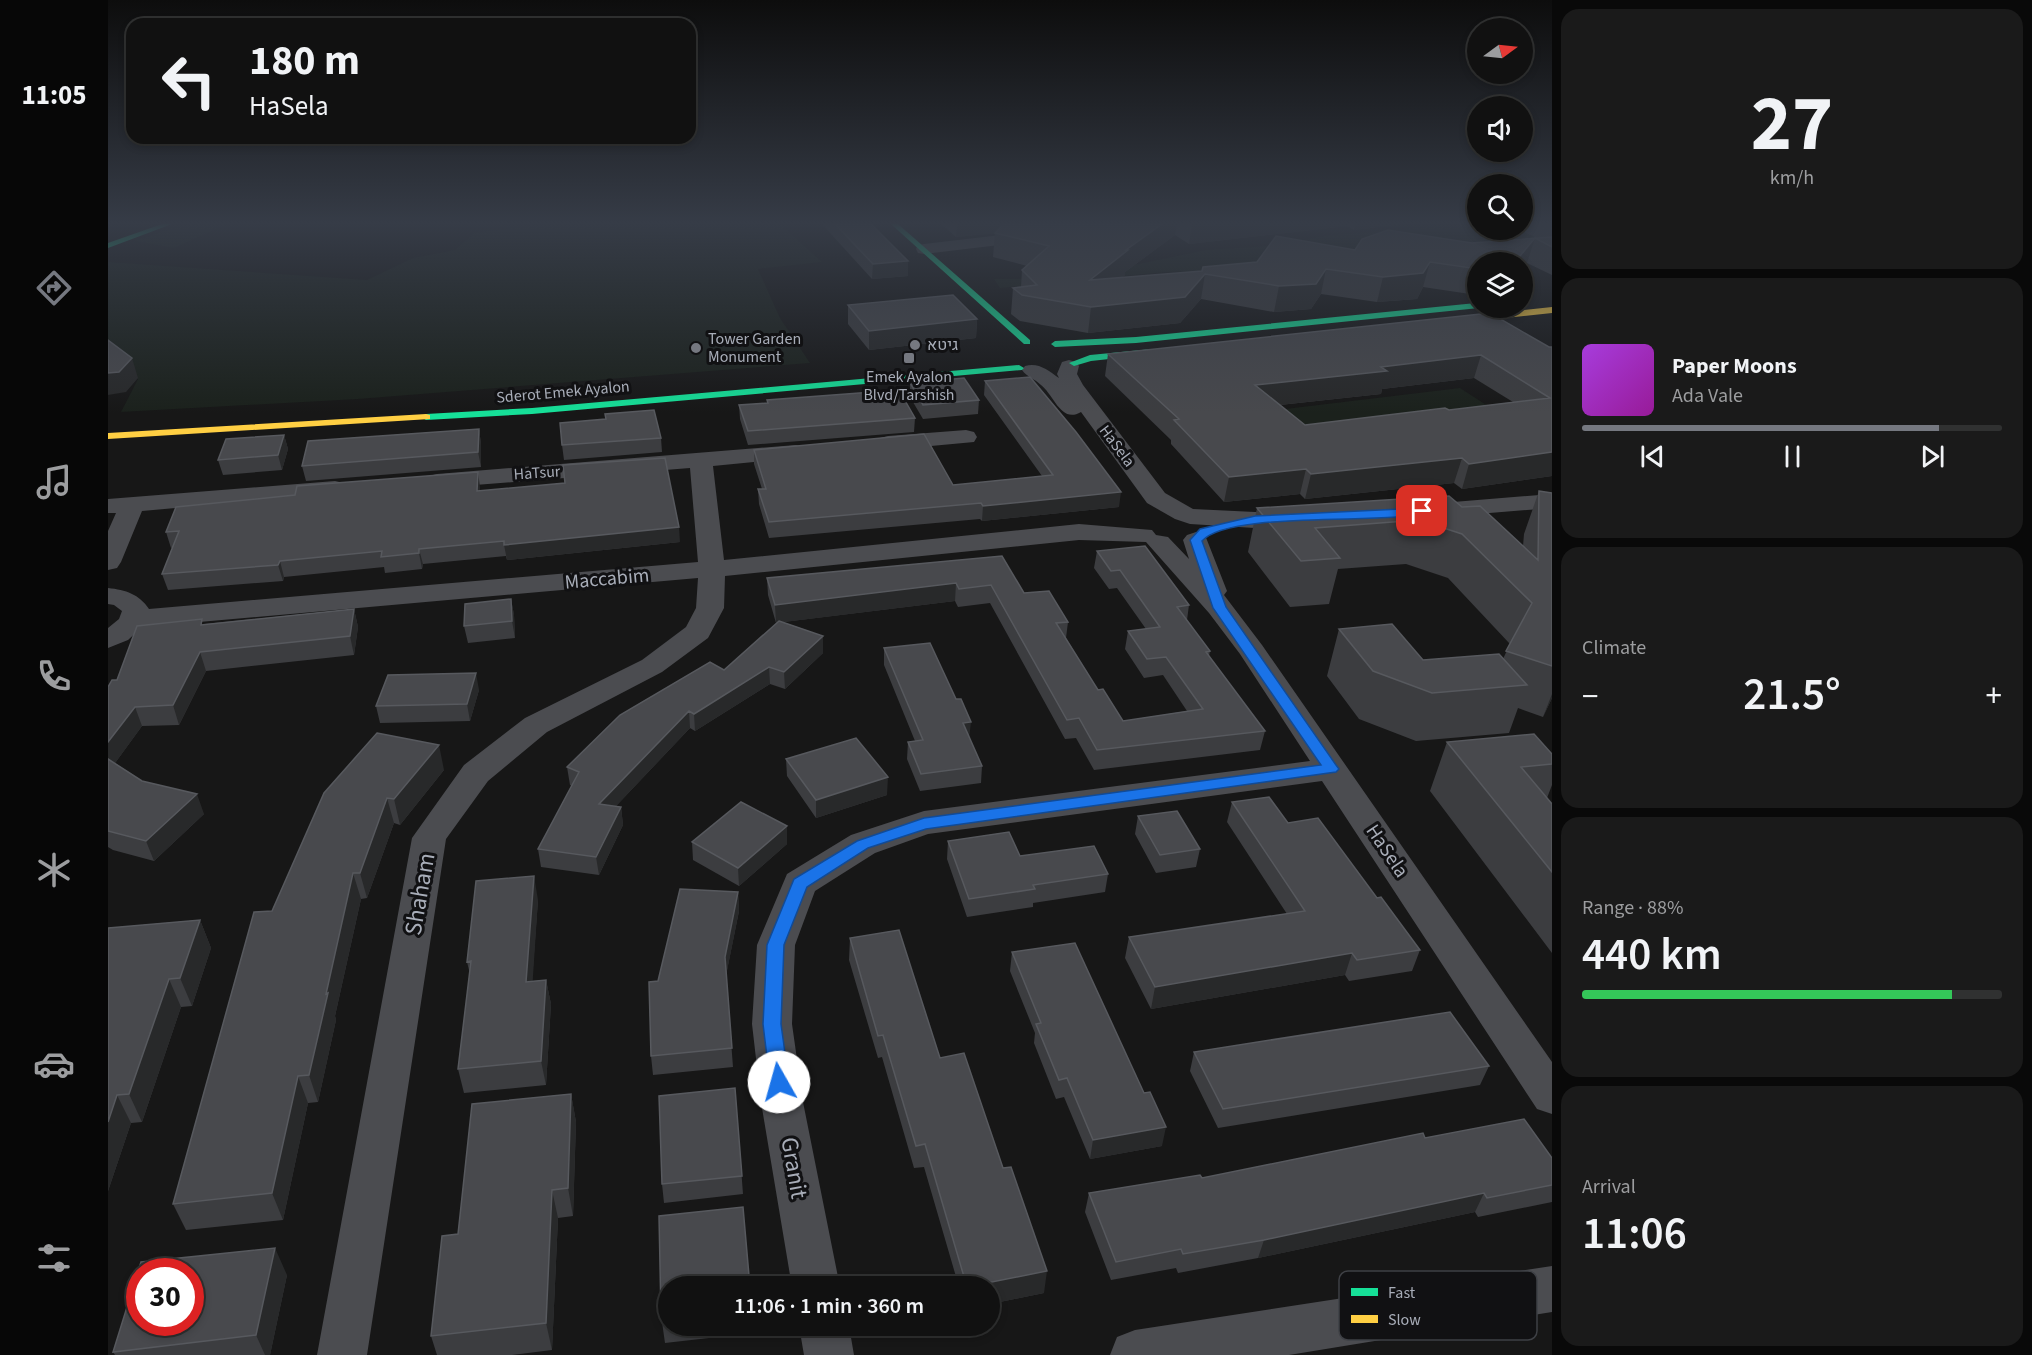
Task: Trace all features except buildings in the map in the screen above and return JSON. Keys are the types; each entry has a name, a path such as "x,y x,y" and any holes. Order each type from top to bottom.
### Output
{"main road":[{"path":"966,287 1027,342"},
{"path":"1533,300 1552,298"},
{"path":"1026,369 1010,364 1006,352 1027,342 1055,344 1136,340 1467,306"},
{"path":"1071,365 1109,356 1552,310"},
{"path":"1055,344 1073,352 1076,356 1071,365"},
{"name":"Sderot Emek Ayalon","path":"161,419 532,398 905,364"},
{"name":"Sderot Emek Ayalon","path":"108,436 532,411 1026,369 1051,371 1071,365"}],"street":[{"name":"HaSela","path":"1071,365 1067,374 1073,386 1150,489 1166,506 1193,525 1220,608"},
{"name":"HaSela","path":"1026,369 1057,388 1137,500 1144,529 1171,552 1220,608 1552,1095"},
{"path":"862,446 966,437"},
{"name":"HaTsur","path":"416,482 816,450"},
{"name":"Shaham","path":"342,1355 429,838 476,773 536,725 652,666 698,632 710,608 712,570 701,460"},
{"path":"108,562 120,505 357,487"},
{"path":"1419,511 1552,501"},
{"name":"Maccabim","path":"134,619 712,570 1079,532 1144,529 1144,514 1161,510 1193,525"},
{"path":"1193,525 1321,517"},
{"path":"108,596 124,598 133,603 136,610 134,619 127,628 108,639"},
{"name":"Granit","path":"814,1276 782,1102 772,1024 776,945 800,884 863,844 924,824 1331,769"},
{"path":"1537,1291 1552,1289"},
{"path":"1135,1355 1339,1323"},
{"path":"826,1336 829,1355"}],"shaded area":[{"path":"108,287 766,287 780,318 810,363 358,399 121,412 138,379 108,359"},
{"path":"1460,388 1508,419 1326,442 1285,409"}],"traffic: fast":[{"path":"965,287 1027,342"},
{"path":"1055,344 1136,340 1467,307"},
{"path":"1074,363 1090,358 1152,352"},
{"path":"426,417 532,411 1019,368"}],"traffic: slow":[{"path":"1451,321 1552,310"},
{"path":"108,436 426,417"}],"place":[{"name":"גיטא","path":"915,345"},
{"name":"Tower Garden Monument","path":"696,348"},
{"name":"Emek Ayalon Blvd/Tarshish","path":"909,358"}],"route":[{"path":"779,1082 772,1024 776,945 800,884 863,844 924,824 1331,769 1220,608 1196,540 1204,534 1204,531 1255,520 1422,511"}]}
